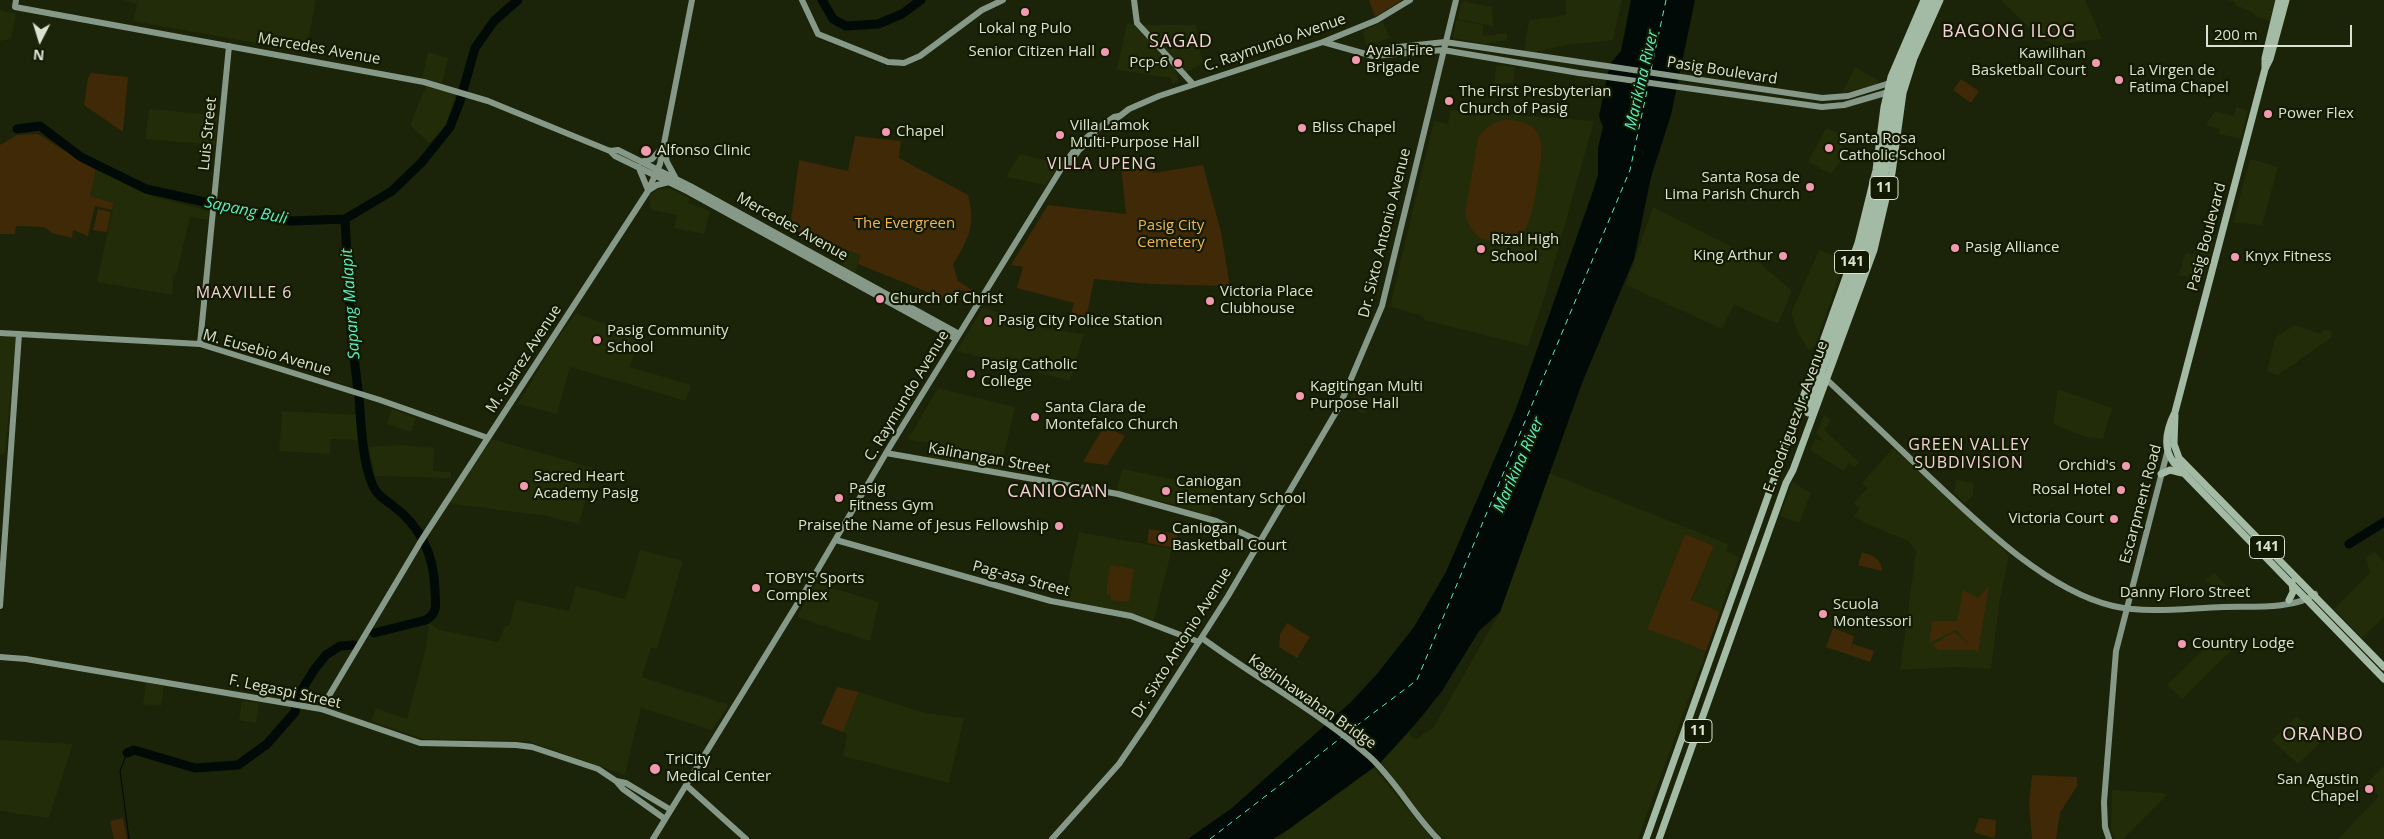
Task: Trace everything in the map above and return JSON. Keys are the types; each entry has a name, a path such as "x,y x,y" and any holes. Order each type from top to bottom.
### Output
{"main road":[{"name":"M. Suarez Avenue","path":"321,709 422,540 648,191 664,145 692,0"},
{"path":"802,0 818,34 888,62 904,63 920,56 978,12 1003,0"},
{"path":"1134,0 1137,22 1193,84"},
{"name":"C. Raymundo Avenue","path":"653,839 958,336 1060,172 1064,171 1085,144 1119,116 1144,102 1323,42 1377,20 1410,0"},
{"name":"Dr. Sixto Antonio Avenue","path":"1052,839 1119,764 1201,640 1336,413 1381,309 1456,0"},
{"name":"E. Rodriguez Jr. Avenue","path":"1646,839 1858,243 1870,198 1890,82 1900,52 1924,0"},
{"path":"1930,0 1938,2"},
{"name":"11","path":"1821,375 1873,208 1896,78 1903,54 1930,0"},
{"name":"Pasig Boulevard","path":"2265,69 2265,58 2279,0"},
{"name":"Pasig Boulevard","path":"2171,447 2168,427 2175,412 2265,69 2270,59 2286,0"},
{"name":"E. Rodriguez Jr. Avenue","path":"1659,839 1786,483 1821,375 1874,250 1884,211 1905,84 1938,2"},
{"name":"11","path":"1793,424 1821,375 1862,268 1879,210 1901,79 1909,55 1938,2"},
{"name":"Mercedes Avenue","path":"16,3 229,46 395,75 458,91 610,150 615,156 677,179 958,336"},
{"path":"1323,42 1365,55"},
{"name":"Pasig Boulevard","path":"1365,55 1389,48 1445,42 1766,92 1829,98 1859,92 1890,82 1905,84"},
{"name":"Luis Street","path":"200,344 229,46"},
{"name":"Pasig Boulevard","path":"1365,55 1443,50 1579,73 1763,100 1832,107 1864,100 1888,91 1903,92"},
{"path":"664,145 652,159 640,164 648,191 659,184 670,182"},
{"path":"664,145 667,162 677,179"},
{"path":"1879,148 1894,150"},
{"name":"Mercedes Avenue","path":"656,172 670,182 958,336"},
{"name":"M. Eusebio Avenue","path":"0,333 200,344 380,400 488,438"},
{"path":"0,606 19,334"},
{"name":"Danny Floro Street","path":"1821,375 1955,501 2007,546 2062,584 2096,600 2126,609 2192,609 2284,605 2310,595"},
{"name":"Pasig Boulevard","path":"2171,447 2174,434 2175,412"},
{"name":"Escarpment Road","path":"2109,839 2105,827 2104,802 2116,651 2161,474 2171,447"},
{"name":"141","path":"2171,447 2171,459 2292,582 2310,595 2384,679"},
{"name":"141","path":"2171,447 2203,484 2310,595 2384,667"},
{"name":"Kalinangan Street","path":"886,453 1118,494 1216,521 1259,541"},
{"path":"2161,474 2170,470 2185,474"},
{"name":"Pag-asa Street","path":"836,540 1049,601 1131,616 1201,640"},
{"path":"2289,600 2293,592 2292,582"},
{"name":"Danny Floro Street","path":"2268,605 2310,595"},
{"name":"Kaginhawahan Bridge","path":"1201,640 1309,712 1369,756 1420,820 1438,839"},
{"name":"F. Legaspi Street","path":"0,657 26,659 321,709 420,742 516,744 532,747 598,769 616,780 626,783 671,810"},
{"name":"F. Legaspi Street","path":"616,780 622,789 665,819"},
{"path":"686,785 746,839"}],"shaded area":[{"path":"123,0 316,0 306,52 133,21 137,4"},
{"path":"1566,0 1622,0 1613,40 1567,45 1535,52 1524,51 1529,20 1566,15"},
{"path":"2001,0 2085,0 2102,39 2057,46 2040,38"},
{"path":"2227,0 2278,0 2272,22 2257,17 2250,11 2235,5 2235,2"},
{"path":"1462,1 1492,7 1493,26 1457,19"},
{"path":"0,10 16,14 11,39 0,41"},
{"path":"1456,20 1483,25 1483,36 1507,33 1507,40 1486,44 1453,38"},
{"path":"1383,22 1390,38 1372,44 1373,48 1368,50 1362,31"},
{"path":"1127,23 1134,24 1177,72 1178,82 1173,84 1170,78 1117,70"},
{"path":"1142,25 1196,25 1200,45 1198,46 1204,63 1185,73"},
{"path":"428,52 448,58 442,83 422,78"},
{"path":"1496,65 1515,67 1513,83 1494,84"},
{"path":"1855,67 1879,81 1878,84 1842,93"},
{"path":"426,86 456,94 445,128 429,143 410,125"},
{"path":"2236,107 2248,110 2241,139 2219,134 2220,129 2206,125 2215,111 2234,116"},
{"path":"149,109 218,115 215,145 145,139"},
{"name":"Rizal High School","path":"1450,110 1594,121 1544,299 1528,346 1425,320 1422,316 1390,306 1434,121 1448,124"},
{"name":"Santa Rosa Catholic School","path":"1826,128 1845,135 1840,162 1831,174 1808,162"},
{"path":"1020,154 1061,164 1046,185 1006,177"},
{"path":"2250,159 2278,167 2262,225 2233,223"},
{"path":"96,170 147,191 151,196 209,211 208,220 190,217 177,272 174,275 172,295 97,282 114,203 90,196"},
{"path":"669,188 690,198 688,203 710,211 704,234 674,228 677,215 651,210 649,195 659,189"},
{"path":"1653,207 1754,258 1792,291 1778,324 1734,305 1722,329 1626,285"},
{"path":"2202,231 2215,236 2204,278 2189,274 2188,277 2179,275 2185,253 2195,255"},
{"path":"846,250 860,255 855,274 842,267"},
{"path":"1819,250 1845,260 1815,346 1809,351 1798,333 1791,313"},
{"path":"983,307 1020,320 1030,326 1084,334 1070,381 957,351"},
{"path":"576,313 639,336 630,367 691,385 686,401 570,367 557,414 518,404 553,344"},
{"path":"2295,325 2321,334 2323,330 2332,331 2331,338 2278,375 2267,371 2275,337"},
{"path":"0,336 16,337 5,454 0,454"},
{"path":"938,388 1015,407 1000,472 928,458 932,444 908,439"},
{"path":"2058,389 2112,408 2103,439 2086,437 2053,424"},
{"path":"1353,391 1372,398 1365,414 1347,407"},
{"path":"392,409 416,418 411,432 387,424"},
{"path":"282,411 359,415 362,440 331,439 330,454 279,451"},
{"path":"1824,414 1831,421 1824,430 1859,462 1855,467 1849,463 1843,471 1810,450 1815,439 1824,441 1815,432 1818,430"},
{"name":"Sacred Heart Academy Pasig","path":"492,439 594,468 579,524 547,516 447,503"},
{"path":"401,445 434,448 433,471 451,472 451,478 375,476 369,447"},
{"path":"1893,448 2009,555 2000,599 1991,669 1955,667 1900,670 1916,551 1908,541 1867,524 1854,516 1859,509 1854,503 1867,488 1862,483"},
{"name":"Caniogan Elementary School","path":"1122,469 1193,483 1215,490 1210,516 1169,503 1116,493"},
{"path":"1549,473 1728,544 1726,551 1739,557 1720,612 1691,601 1714,546 1685,534 1647,628 1706,651 1638,839 1443,839 1428,824 1381,762 1409,732 1414,740 1433,728 1450,699 1500,612"},
{"path":"1956,480 1974,483 1973,495 1965,503 1954,493"},
{"path":"1792,482 1811,493 1799,523 1780,516"},
{"path":"1079,532 1172,549 1154,620 1064,601"},
{"path":"640,550 683,561 657,649 651,648 642,677 729,705 712,730 641,708 625,775 528,741 423,739 371,721 376,708 407,719 426,647 429,623 440,630 498,642 505,626 509,626 516,600 569,611 576,586 625,599"},
{"path":"2375,552 2384,562 2384,617 2362,638 2334,609 2370,573 2366,557"},
{"path":"2214,573 2233,592 2235,599 2217,599 2214,586 2205,581"},
{"path":"816,583 879,602 870,641 797,617"},
{"path":"2216,637 2231,651 2182,699 2167,685"},
{"path":"146,683 164,686 161,706 143,704"},
{"path":"859,692 925,713 964,718 949,783 843,756 847,735 843,732"},
{"path":"242,701 259,703 256,723 239,720"},
{"path":"2297,716 2322,741 2298,764 2272,740"},
{"path":"0,740 73,744 49,818 0,811"},
{"path":"2384,766 2384,839 2338,839 2379,796 2366,783"},
{"path":"1374,768 1432,839 1277,839 1289,829"},
{"path":"2112,790 2164,793 2166,796 2123,839 2115,839 2111,829"}],"green space":[{"path":"1369,0 1402,0 1375,17"},
{"path":"91,73 128,77 123,132 84,105 88,78"},
{"path":"1961,79 1979,91 1971,103 1953,90"},
{"path":"1504,120 1519,121 1530,125 1537,132 1542,149 1532,210 1522,235 1494,241 1480,237 1474,232 1465,214 1478,138 1489,126"},
{"path":"38,134 96,170 90,196 114,203 112,210 95,206 88,236 73,230 72,238 52,233 44,227 16,226 15,234 0,234 0,145 17,135"},
{"name":"The Evergreen","path":"855,136 901,141 899,158 968,195 971,224 967,239 953,265 958,281 978,294 975,299 962,290 957,304 858,264 860,255 790,228 799,160 848,171"},
{"name":"Pasig City Cemetery","path":"1151,161 1153,173 1203,165 1221,232 1230,286 1150,284 1094,279 1085,325 1069,321 1074,303 1017,288 1023,267 1011,265 1048,205 1126,214 1121,167"},
{"path":"98,209 111,212 107,232 93,230"},
{"path":"1104,426 1125,436 1107,465 1083,462"},
{"name":"Caniogan Basketball Court","path":"1149,529 1178,534 1175,548 1147,543"},
{"path":"1685,534 1714,546 1691,600 1720,612 1706,651 1647,629"},
{"path":"1862,552 1878,560 1882,571 1858,565"},
{"path":"1110,565 1134,569 1129,602 1111,600 1111,595 1106,594"},
{"path":"1989,586 1978,653 1974,650 1938,650 1932,645 1954,632 1970,645 1956,630 1929,643 1932,621 1957,621 1963,590 1978,598"},
{"path":"1287,623 1310,637 1297,658 1279,647 1280,634"},
{"path":"1833,628 1854,636 1850,653 1853,644 1874,651 1870,662 1826,647"},
{"path":"837,687 859,692 843,732 821,724"},
{"path":"2032,775 2077,777 2077,786 2060,813 2056,839 2032,839 2029,804"},
{"path":"123,818 127,839 114,839 110,821"},
{"path":"1979,818 1996,820 1995,837 1992,838 1974,832"}],"water":[{"name":"Marikina River","path":"1631,0 1695,0 1671,115 1651,177 1634,259 1582,383 1500,612 1479,631 1442,691 1381,762 1289,829 1273,839 1188,839 1232,808 1351,702 1377,674 1414,627 1446,572 1516,409 1593,191 1598,175 1598,148 1603,127 1599,116 1610,64 1621,51"}],"waterway":[{"name":"Sapang Buli","path":"17,129 40,126 81,157 146,189 291,221 345,219 392,191 422,162 450,127 460,101 475,48 494,21 518,0"},
{"path":"822,0 833,19 846,26 878,24 902,14 921,0"},
{"name":"Sapang Malapit","path":"345,219 351,332 358,390"},
{"name":"Sapang Malapit","path":"359,396 361,430 369,476 379,494 411,522 424,542 432,565 436,604 435,611 426,620 374,633"},
{"path":"2349,544 2384,522"},
{"name":"Sapang Malapit","path":"127,753 134,750 195,768 238,765 267,744 295,712 297,698 314,670 326,655 340,646 354,645"},
{"name":"Sapang Malapit","path":"127,753 120,771 129,839"}],"ferry route":[{"path":"1651,70 1666,0"},
{"path":"1347,733 1417,680 1630,170 1648,86"},
{"path":"1210,839 1342,737"}],"place":[{"name":"Lokal ng Pulo","path":"1025,12"},
{"name":"Senior Citizen Hall","path":"1105,52"},
{"name":"Ayala Fire Brigade","path":"1356,60"},
{"name":"Pcp-6","path":"1178,63"},
{"name":"Kawilihan Basketball Court","path":"2096,63"},
{"name":"La Virgen de Fatima Chapel","path":"2119,80"},
{"name":"The First Presbyterian Church of Pasig","path":"1449,101"},
{"name":"Power Flex","path":"2268,114"},
{"name":"Bliss Chapel","path":"1302,128"},
{"name":"Chapel","path":"886,132"},
{"name":"Villa Lamok Multi-Purpose Hall","path":"1060,135"},
{"name":"Santa Rosa Catholic School","path":"1829,148"},
{"name":"Alfonso Clinic","path":"646,151"},
{"name":"Santa Rosa de Lima Parish Church","path":"1810,187"},
{"name":"Pasig Alliance","path":"1955,248"},
{"name":"Rizal High School","path":"1481,249"},
{"name":"King Arthur","path":"1783,256"},
{"name":"Knyx Fitness","path":"2235,257"},
{"name":"Church of Christ","path":"880,299"},
{"name":"Victoria Place Clubhouse","path":"1210,301"},
{"name":"Pasig City Police Station","path":"988,321"},
{"name":"Pasig Community School","path":"597,340"},
{"name":"Pasig Catholic College","path":"971,374"},
{"name":"Kagitingan Multi Purpose Hall","path":"1300,396"},
{"name":"Santa Clara de Montefalco Church","path":"1035,417"},
{"name":"Orchid's","path":"2126,466"},
{"name":"Sacred Heart Academy Pasig","path":"524,486"},
{"name":"Rosal Hotel","path":"2121,490"},
{"name":"Caniogan Elementary School","path":"1166,491"},
{"name":"Pasig Fitness Gym","path":"839,498"},
{"name":"Victoria Court","path":"2114,519"},
{"name":"Praise the Name of Jesus Fellowship","path":"1059,526"},
{"name":"Caniogan Basketball Court","path":"1162,538"},
{"name":"TOBY'S Sports Complex","path":"756,588"},
{"name":"Scuola Montessori","path":"1823,614"},
{"name":"Country Lodge","path":"2182,644"},
{"name":"TriCity Medical Center","path":"655,769"},
{"name":"San Agustin Chapel","path":"2369,789"}],"district":[{"name":"BAGONG ILOG","path":"2009,32"},
{"name":"SAGAD","path":"1181,42"},
{"name":"VILLA UPENG","path":"1102,164"},
{"name":"MAXVILLE 6","path":"244,293"},
{"name":"GREEN VALLEY SUBDIVISION","path":"1969,454"},
{"name":"CANIOGAN","path":"1058,492"},
{"name":"ORANBO","path":"2323,735"}]}
